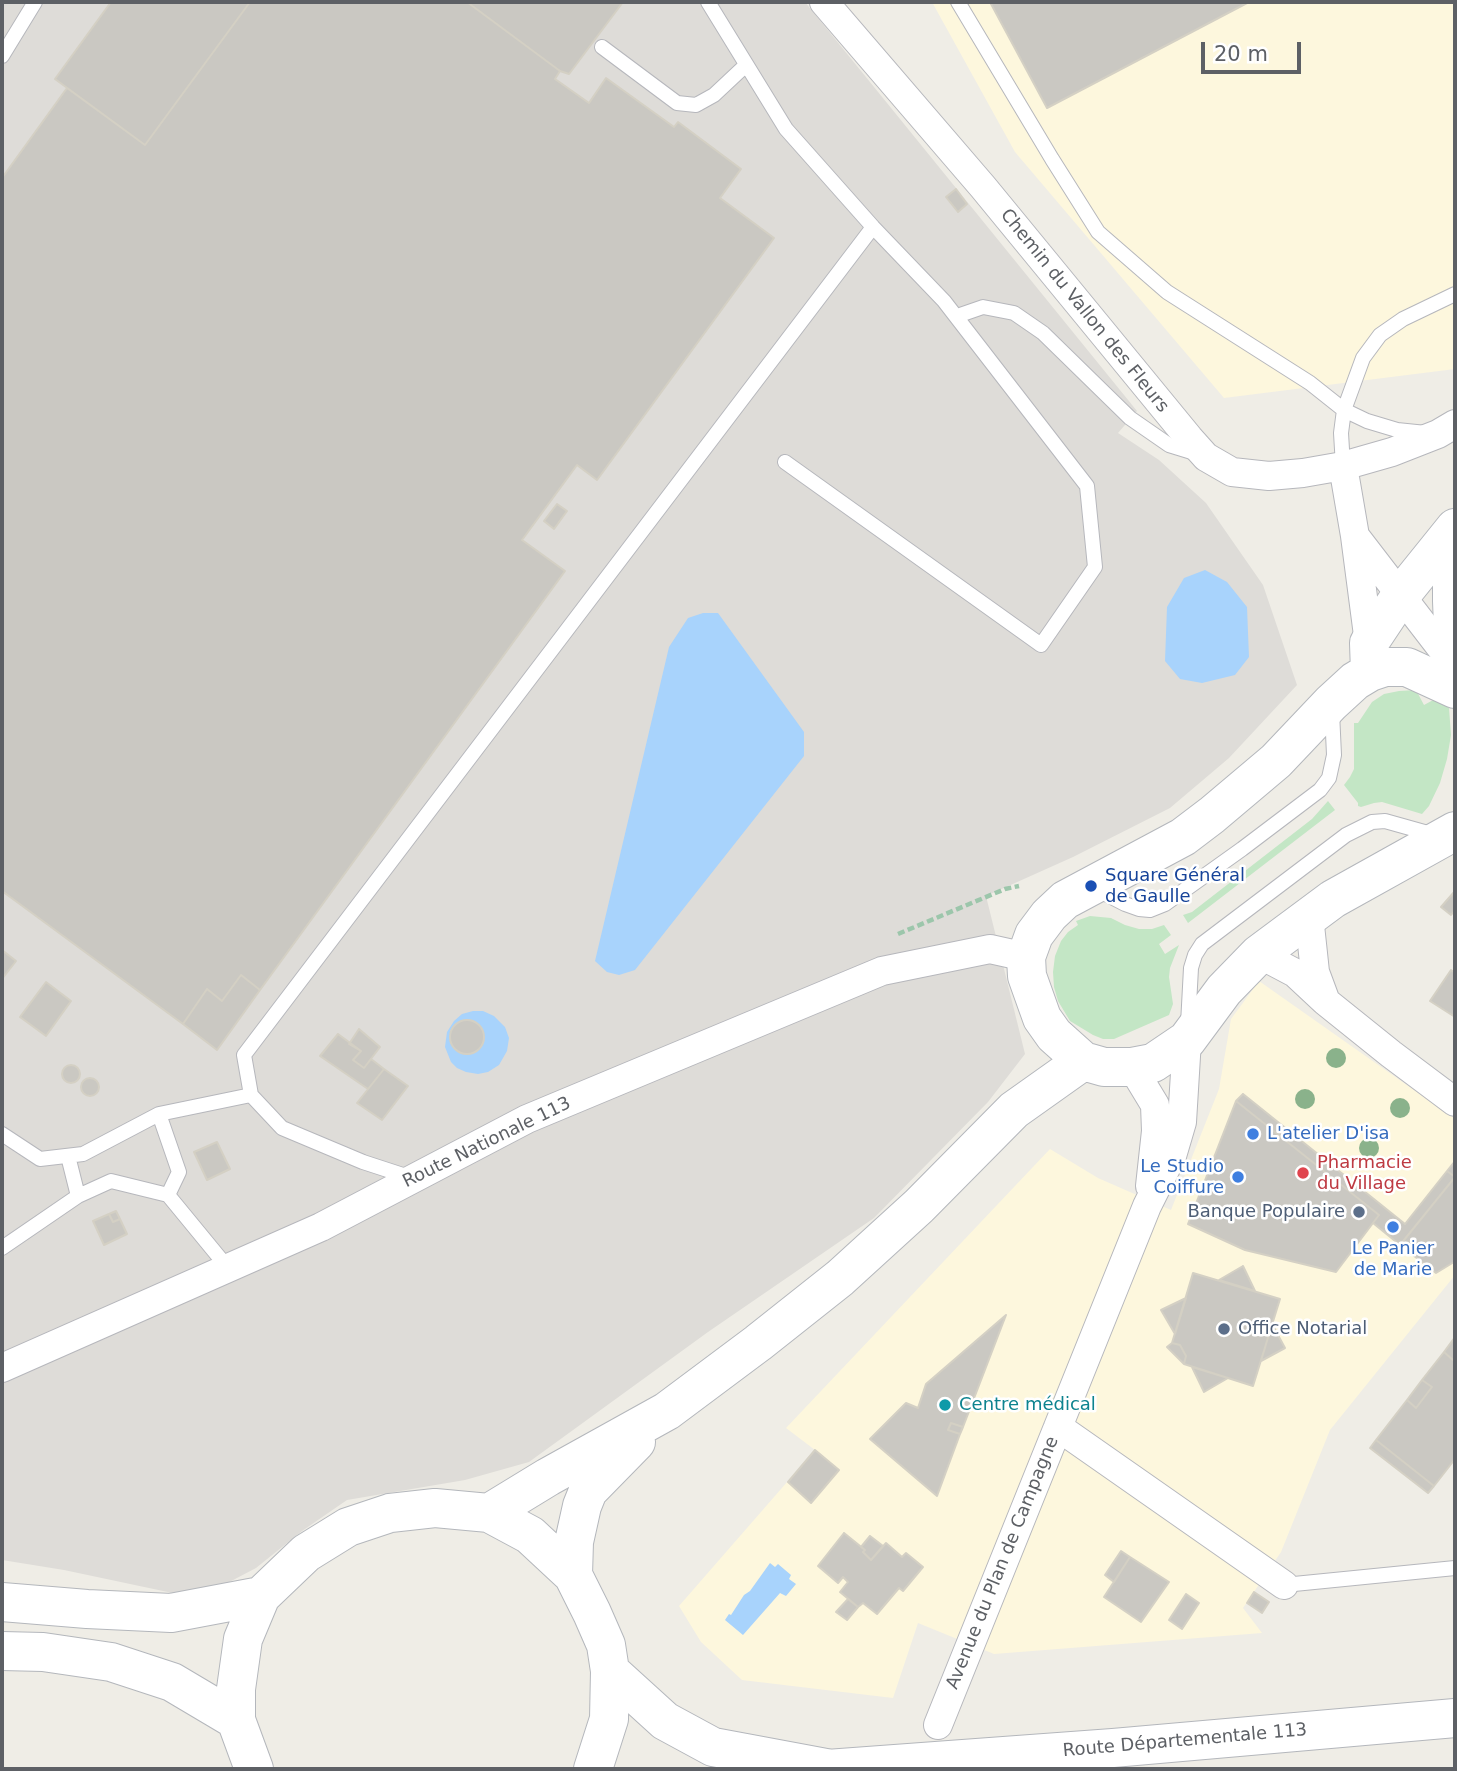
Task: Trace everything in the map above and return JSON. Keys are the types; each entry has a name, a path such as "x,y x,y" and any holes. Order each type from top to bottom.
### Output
{"main road":[{"path":"1450,834 1344,892 1259,954 1224,990 1187,1040 1153,1063 1132,1067 1104,1067 1083,1061 1054,1035 1042,1018 1027,976 1026,957 1034,935 1049,915 1065,900 1182,837 1276,761 1355,681 1401,595 1454,530"},
{"path":"1454,530 1452,601 1455,674"},
{"path":"1369,657 1385,667 1407,667 1455,689"},
{"path":"1014,1110 1054,1035"},
{"path":"489,1513 667,1411 758,1343 840,1278 919,1206 1014,1110 1083,1061"},
{"path":"572,1575 574,1542 588,1491 667,1411"},
{"path":"254,1769 236,1720 236,1689 243,1639 261,1596 306,1553 348,1527 390,1513 436,1508 489,1513 530,1535 572,1575 606,1645 610,1671 609,1719 593,1769"},
{"path":"2,1602 171,1613 261,1596"},
{"path":"2,1651 43,1652 111,1662 172,1682 236,1720"},
{"name":"Route Départementale 113","path":"610,1671 664,1721 713,1747 829,1769 1113,1748 1455,1718"}],"street":[{"name":"Chemin du Vallon des Fleurs","path":"824,2 983,187 1206,457 1233,472 1269,477 1343,466 1392,452 1446,429"},
{"path":"1343,466 1355,536 1369,657"},
{"path":"1355,536 1455,666"},
{"path":"1309,916 1315,972 1325,1002"},
{"name":"Route Nationale 113","path":"2,1368 321,1227 527,1119 882,971 990,949 1026,957"},
{"path":"1259,954 1295,973 1325,1002 1455,1101"},
{"name":"Avenue du Plan de Campagne","path":"938,1725 1147,1206 1172,1156 1182,1122 1187,1040"},
{"name":"Avenue du Plan de Campagne","path":"1132,1067 1155,1105 1156,1131 1147,1206"},
{"path":"1058,1427 1284,1585"}],"lane":[{"path":"2,57 35,2"},
{"path":"708,2 786,129 957,316 1087,486 1095,567 1041,645 785,462"},
{"path":"958,2 1098,232 1167,292 1310,383 1343,410 1396,430 1446,429"},
{"path":"602,47 677,103 696,105 714,95 746,65"},
{"path":"413,1179 363,1162 282,1128 251,1095 244,1055 873,227"},
{"path":"1343,466 1343,410 1363,358 1380,335 1403,319 1455,294"},
{"path":"957,316 984,307 1014,313 1043,333 1130,418 1169,445 1206,457"},
{"path":"1091,886 1139,909 1150,910 1165,904 1320,790 1329,778 1334,755 1331,703"},
{"path":"1187,1040 1191,968 1202,944 1346,835 1372,822 1385,821 1450,834"},
{"path":"2,1134 40,1159 83,1154 159,1114 251,1095"},
{"path":"159,1114 179,1172 168,1195"},
{"path":"68,1156 78,1196"},
{"path":"2,1248 78,1196 111,1181 168,1195 228,1268"},
{"path":"1284,1585 1455,1568"}],"path":[{"path":"890,937 1005,889 1019,886"}],"shaded area":[{"path":"2,2 805,2 1137,411 1118,433 1159,460 1206,503 1263,585 1297,685 1229,758 1170,808 1073,857 986,896 1025,1054 988,1102 874,1218 708,1332 529,1462 465,1480 347,1500 302,1531 256,1568 216,1589 182,1595 2,1560"},
{"path":"932,2 1455,2 1455,369 1224,398 1015,152"},
{"path":"1259,981 1455,1119 1455,1275 1330,1430 1281,1552 1243,1608 1262,1633 994,1654 918,1623 893,1698 742,1680 701,1642 679,1606 815,1450 786,1428 1050,1149 1098,1178 1171,1210 1219,1089 1231,1019"}],"green space":[{"path":"1416,690 1424,705 1435,699 1449,708 1451,735 1447,759 1429,806 1422,814 1382,802 1358,806 1344,785 1354,769 1354,723 1358,723 1372,702 1384,694"},
{"path":"1328,801 1335,810 1188,923 1183,915 1192,912 1312,819"},
{"path":"1090,916 1111,918 1139,929 1164,925 1171,935 1159,944 1165,954 1179,945 1170,968 1173,1004 1169,1015 1114,1039 1093,1035 1070,1021 1058,1001 1054,987 1055,956 1061,941 1078,925 1076,921"}],"water":[{"path":"1205,570 1227,582 1247,607 1249,657 1235,675 1202,683 1180,679 1165,661 1167,607 1184,578"},
{"path":"703,613 718,613 804,732 804,756 635,970 619,975 607,972 595,961 669,647 688,618"},
{"path":"483,1011 494,1016 505,1027 509,1038 507,1051 499,1065 488,1072 466,1072 451,1062 445,1047 447,1032 462,1014","holes":["463,1020 476,1022 481,1027 483,1043 470,1054 458,1052 450,1043 450,1031 455,1024"]},
{"path":"770,1563 775,1567 778,1564 791,1575 789,1579 796,1584 786,1596 780,1593 743,1635 725,1620"}],"building":[{"path":"111,2 250,2 145,145 55,79"},
{"path":"250,2 467,2 560,71 555,79 589,103 606,78 674,127 678,122 741,169 720,198 774,238 597,480 577,465 522,540 565,571 260,990 241,975 222,1001 207,989 183,1024 2,891 2,178 67,88 145,145"},
{"path":"467,2 623,2 569,74 560,71"},
{"path":"990,2 1249,2 1047,108"},
{"path":"956,189 967,204 958,212 946,197"},
{"path":"557,504 567,511 554,529 544,521"},
{"path":"1455,891 1455,910 1451,915 1441,907"},
{"path":"2,950 16,961 2,979"},
{"path":"1451,970 1455,973 1455,1017 1430,1001"},
{"path":"241,975 260,990 217,1050 183,1024 207,989 222,1001"},
{"path":"46,982 71,1001 46,1036 20,1017"},
{"path":"467,1020 479,1025 484,1037 479,1049 467,1054 455,1049 450,1037 455,1025"},
{"path":"359,1029 380,1047 364,1068 353,1060 361,1051 349,1044"},
{"path":"338,1034 361,1051 353,1060 364,1068 371,1059 384,1069 368,1089 320,1056"},
{"path":"71,1065 77,1068 80,1074 77,1080 71,1083 65,1080 62,1074 65,1068"},
{"path":"384,1069 408,1086 382,1120 357,1103"},
{"path":"90,1078 96,1081 99,1087 96,1093 90,1096 84,1093 81,1087 84,1081"},
{"path":"1243,1094 1405,1224 1447,1171 1455,1177 1400,1245 1373,1223 1379,1215 1236,1101"},
{"path":"1236,1101 1379,1215 1336,1272 1245,1250 1188,1224"},
{"path":"217,1142 230,1169 207,1180 194,1152"},
{"path":"1455,1161 1455,1177 1447,1171"},
{"path":"1455,1177 1455,1264 1454,1262 1436,1273 1400,1245"},
{"path":"116,1211 120,1219 113,1222 109,1214"},
{"path":"109,1214 113,1222 120,1219 127,1234 104,1245 93,1221"},
{"path":"1243,1266 1255,1291 1219,1280"},
{"name":"Office Notarial","path":"1193,1273 1280,1299 1253,1386 1184,1364 1186,1356 1180,1345 1172,1343"},
{"path":"1186,1298 1175,1334 1161,1310"},
{"name":"Centre médical","path":"1006,1315 963,1427 951,1423 948,1430 960,1434 937,1496 870,1439 906,1403 918,1408 926,1384"},
{"path":"1272,1324 1285,1348 1261,1361"},
{"path":"1455,1337 1455,1357 1453,1360 1444,1352"},
{"path":"1172,1343 1180,1345 1186,1356 1184,1364 1167,1347"},
{"path":"1444,1352 1453,1360 1455,1357 1455,1459 1434,1486 1376,1440 1407,1400 1416,1408 1432,1387 1422,1380"},
{"path":"1192,1367 1228,1378 1204,1392"},
{"path":"1422,1380 1432,1387 1416,1408 1407,1400"},
{"path":"951,1423 963,1427 960,1434 948,1430"},
{"path":"1376,1440 1434,1486 1428,1493 1370,1448"},
{"path":"815,1450 839,1470 811,1503 788,1482"},
{"path":"844,1533 865,1550 863,1552 871,1560 886,1543 902,1557 906,1553 923,1567 903,1591 899,1588 877,1614 863,1603 858,1607 840,1592 848,1582 843,1577 838,1583 818,1566"},
{"path":"870,1536 883,1546 871,1560 861,1547"},
{"path":"1121,1551 1130,1557 1114,1582 1105,1575"},
{"path":"1130,1557 1169,1582 1141,1622 1104,1597"},
{"path":"1254,1592 1269,1602 1262,1613 1247,1603"},
{"path":"1186,1594 1199,1603 1182,1629 1169,1620"},
{"path":"848,1599 858,1607 847,1620 836,1612"}],"place":[{"name":"Square Général de Gaulle","path":"1091,886"},
{"name":"L'atelier D'isa","path":"1253,1134"},
{"name":"Pharmacie du Village","path":"1303,1173"},
{"name":"Le Studio Coiffure","path":"1238,1177"},
{"name":"Banque Populaire","path":"1359,1212"},
{"name":"Le Panier de Marie","path":"1393,1227"},
{"name":"Office Notarial","path":"1224,1329"},
{"name":"Centre médical","path":"945,1405"}]}
